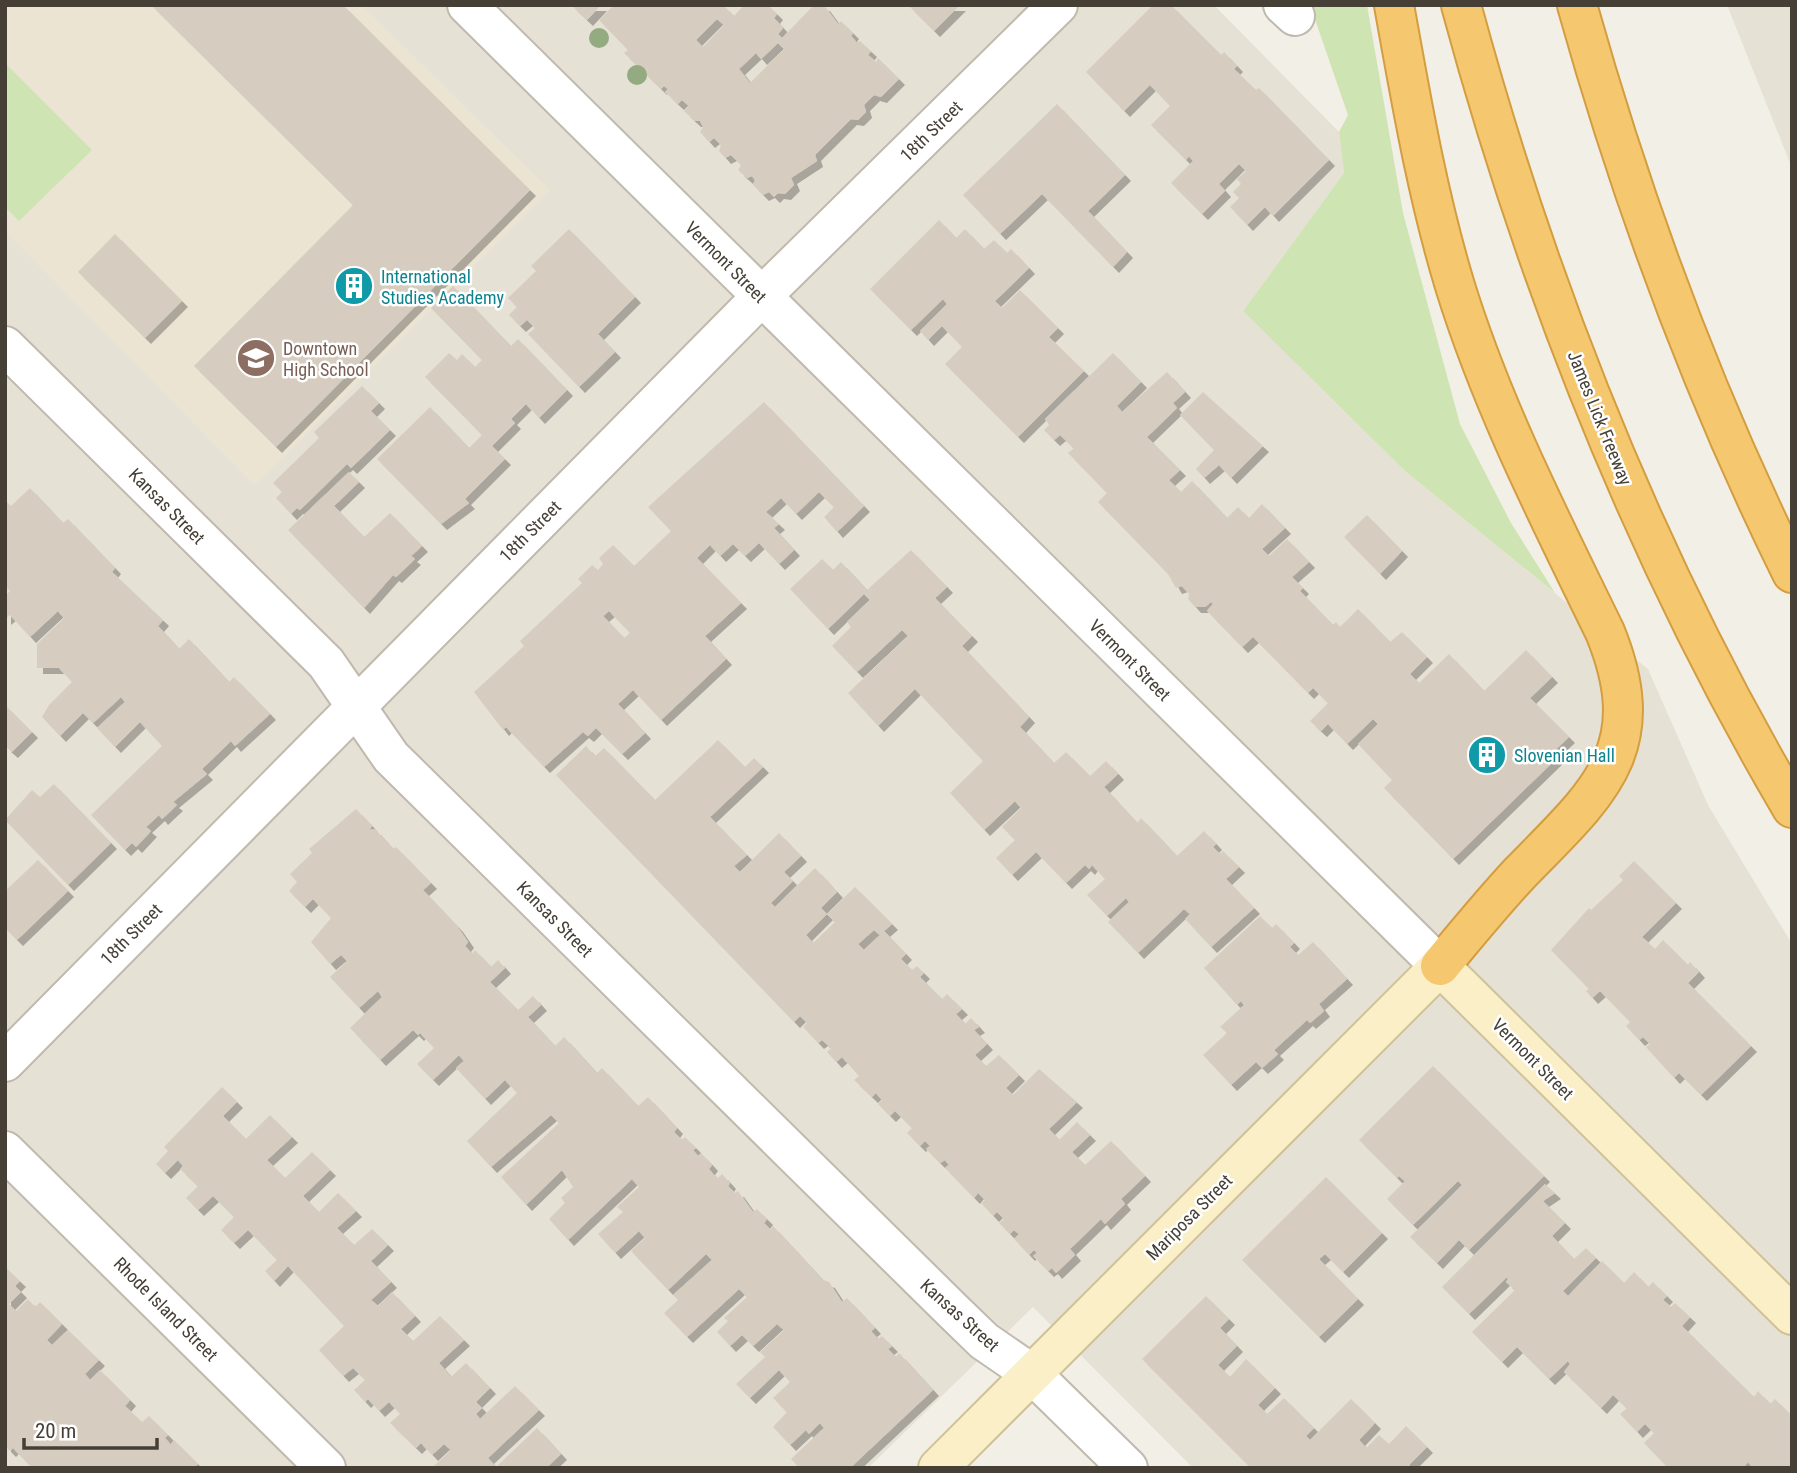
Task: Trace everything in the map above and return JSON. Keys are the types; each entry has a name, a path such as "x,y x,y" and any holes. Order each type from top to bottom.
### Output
{"highway":[{"path":"1394,5 1429,190 1462,308 1526,468 1608,640 1624,701 1624,718 1616,755 1594,793 1493,902 1440,966"},
{"name":"James Lick Freeway","path":"1461,5 1533,243 1604,432 1683,607 1792,808"},
{"path":"1577,5 1622,156 1684,332 1761,511 1792,573"}],"street":[{"name":"Vermont Street","path":"467,5 1792,1315"},
{"name":"18th Street","path":"5,1062 761,297 1058,5"},
{"name":"Kansas Street","path":"5,346 326,663 391,757 411,777 984,1341 1032,1374 1128,1468"},
{"name":"Mariposa Street","path":"938,1468 1440,966"},
{"name":"Rhode Island Street","path":"5,1151 326,1468"}],"shaded area":[{"path":"5,5 1214,5 1339,132 1344,173 1243,311 1405,471 1648,669 1708,805 1792,944 1792,1468 1193,1468 1033,1307 868,1468 5,1468"},
{"name":"Downtown High School","path":"5,5 362,5 550,190 255,486 5,231"},
{"path":"1727,5 1792,5 1792,168"}],"green space":[{"path":"1310,5 1367,5 1403,213 1460,424 1511,523 1555,593 1405,471 1243,311 1344,173 1339,132 1348,115"},
{"path":"5,63 92,150 19,221 5,207"}],"building":[{"name":"International Studies Academy","path":"151,5 343,5 530,190 276,447 194,366 353,205"},
{"path":"571,5 601,5 587,20"},
{"path":"614,5 723,5 734,16 744,5 768,5 777,14 774,18 783,28 778,34 782,38 814,5 824,5 838,24 841,21 853,33 851,36 857,43 860,41 871,51 868,55 876,62 878,58 899,79 881,97 874,95 864,105 866,112 858,120 851,119 815,155 817,161 791,178 794,185 785,194 778,193 774,197 769,192 763,195 753,185 755,180 752,176 747,178 738,170 741,165 731,155 725,158 719,151 721,145 714,138 709,142 700,132 703,127 700,121 695,121 684,111 689,106 682,100 678,104 665,92 668,89 664,86 661,89 624,53 628,50 599,20","holes":["717,19 724,25 703,47 696,40","778,43 784,49 750,83 739,69 756,53 761,59"]},
{"path":"908,5 960,5 934,31"},
{"path":"1153,5 1171,5 1221,55 1224,52 1237,66 1234,69 1256,90 1259,88 1329,160 1273,216 1265,207 1247,225 1230,207 1239,198 1233,192 1241,184 1237,179 1246,171 1239,164 1219,184 1225,191 1202,214 1171,183 1193,161 1189,156 1186,160 1151,125 1170,106 1150,85 1124,111 1086,72"},
{"path":"1057,104 1125,175 1088,211 1127,252 1113,267 1042,194 1000,234 963,195"},
{"path":"939,220 956,238 965,229 984,249 994,240 1007,253 1011,249 1029,268 995,301 1002,308 1020,290 1058,328 1049,337 1084,371 1018,437 945,364 962,347 942,326 928,340 920,331 947,304 943,299 911,330 870,289"},
{"path":"569,229 635,297 598,334 615,352 579,387 528,334 535,328 527,320 520,326 509,315 517,307 508,298 536,271 531,266"},
{"path":"115,234 182,301 145,338 78,272"},
{"path":"453,286 511,346 518,339 567,390 539,418 526,404 511,419 515,423 492,446 505,459 465,499 469,503 441,524 377,459 430,407 469,448 482,435 425,377 449,353 457,360 462,354 475,367 482,360 431,308"},
{"path":"1113,353 1141,382 1117,406 1122,412 1167,372 1185,392 1173,403 1177,408 1147,437 1180,470 1169,480 1181,492 1192,481 1227,518 1238,507 1249,518 1262,504 1285,528 1262,549 1269,556 1287,539 1309,562 1292,577 1303,588 1300,591 1333,625 1336,622 1340,627 1358,609 1390,642 1402,632 1427,657 1410,674 1419,683 1449,654 1484,691 1526,650 1552,677 1530,698 1569,737 1553,752 1558,757 1453,859 1384,788 1392,780 1358,744 1378,724 1373,719 1347,744 1328,724 1321,731 1310,721 1328,703 1313,688 1308,693 1253,637 1242,647 1207,611 1213,604 1211,602 1205,607 1195,607 1182,586 1176,588 1168,574 1098,502 1107,493 1068,453 1074,448 1060,435 1054,440 1044,430 1049,425 1045,419"},
{"path":"362,386 379,403 371,411 390,430 351,468 347,464 300,510 297,508 291,514 276,498 282,492 273,483 319,438 314,432"},
{"path":"1203,392 1263,446 1231,478 1219,465 1204,478 1196,469 1214,450 1180,415"},
{"path":"764,402 864,506 837,532 824,517 834,507 819,492 796,514 781,498 766,512 779,524 774,528 794,550 779,564 759,543 745,556 733,544 720,556 710,545 697,558 741,603 705,636 726,659 661,720 633,690 618,704 645,733 622,754 596,728 588,736 583,732 544,767 506,727 503,730 474,692 524,646 520,641 582,583 578,579 592,565 598,570 603,564 599,558 613,545 634,566 671,531 648,507","holes":["609,611 630,633 624,638 603,616"]},
{"path":"349,472 359,482 334,506 364,537 390,513 422,546 411,556 415,559 396,577 393,575 364,608 288,530"},
{"path":"30,488 63,523 68,519 115,568 112,572 163,620 158,626 179,649 189,639 229,682 234,677 270,714 235,746 231,741 202,769 207,774 173,802 177,805 162,819 159,815 146,827 151,831 136,847 132,843 125,850 91,815 162,746 140,722 115,747 97,728 125,702 121,697 93,723 83,713 60,736 42,717 49,705 72,682 59,668 37,668 37,644 64,618 58,611 30,637 10,615 5,619 5,596 10,591 5,586 5,500 11,506"},
{"path":"1367,515 1402,551 1380,574 1344,537"},
{"path":"911,550 947,587 935,598 972,636 962,646 1029,717 1020,727 1054,763 1066,752 1090,776 1106,761 1118,774 1104,787 1137,823 1141,818 1177,856 1204,831 1216,844 1213,847 1220,854 1223,851 1239,867 1226,879 1254,908 1211,947 1185,919 1190,914 1184,909 1138,953 1108,922 1129,902 1126,898 1107,916 1087,895 1105,879 1092,865 1089,869 1085,865 1066,883 1036,852 1012,875 996,858 1015,840 1002,827 1021,808 1015,801 984,830 950,793 983,761 915,689 878,726 848,693 908,636 902,630 857,672 832,646 851,627 847,622 870,600 864,594 828,629 790,589 822,559 833,570 841,562 867,590"},
{"path":"5,705 32,732 12,752 5,746"},
{"path":"718,740 745,767 754,758 763,767 710,817 747,855 734,866 740,872 779,833 801,856 784,872 793,881 771,903 775,907 815,868 837,892 821,908 827,914 855,887 892,924 884,931 906,954 901,959 912,970 917,966 924,973 920,977 942,999 947,994 962,1009 956,1014 965,1024 971,1018 979,1027 974,1030 987,1044 975,1055 986,1066 999,1055 1019,1075 1006,1088 1013,1095 1039,1069 1077,1102 1049,1129 1059,1140 1077,1122 1090,1135 1072,1152 1085,1165 1111,1141 1145,1176 1121,1199 1125,1204 1105,1224 1101,1219 1070,1249 1075,1255 1056,1273 1052,1268 1048,1271 1033,1256 1037,1253 1034,1250 1029,1255 1014,1239 1019,1234 1014,1230 1010,1234 999,1223 1004,1219 997,1212 993,1216 981,1203 985,1200 978,1193 974,1198 945,1168 949,1165 945,1160 940,1163 926,1149 930,1146 925,1141 920,1146 907,1133 912,1128 895,1111 890,1116 878,1104 882,1100 876,1093 872,1097 854,1080 859,1076 842,1057 836,1062 827,1052 831,1048 822,1040 818,1043 803,1027 807,1023 800,1016 794,1022 556,775 586,746 595,756 604,748 655,800","holes":["827,914 835,922 813,943 806,935","874,930 880,935 864,950 858,944"]},
{"path":"54,784 111,843 68,885 5,820 32,790 40,797"},
{"path":"356,809 372,826 369,830 375,829 431,883 423,890 457,926 468,942 465,946 472,954 475,950 491,967 498,960 505,968 490,982 518,1010 533,996 541,1005 528,1017 555,1046 564,1037 597,1073 602,1068 638,1106 648,1097 677,1128 674,1132 682,1140 685,1137 696,1148 693,1150 698,1156 701,1153 712,1165 709,1169 713,1174 718,1178 722,1174 730,1183 728,1186 735,1193 738,1191 753,1212 757,1209 767,1219 764,1223 770,1229 773,1226 823,1280 829,1282 842,1302 847,1298 875,1328 871,1331 878,1339 882,1336 892,1346 888,1349 896,1357 899,1353 933,1390 850,1468 799,1468 791,1459 824,1428 820,1423 809,1434 806,1430 790,1445 773,1427 787,1412 773,1398 790,1382 779,1370 750,1398 736,1384 765,1357 760,1352 784,1330 777,1324 753,1346 742,1335 730,1346 717,1332 728,1321 724,1318 747,1297 739,1289 687,1337 664,1313 678,1300 673,1295 712,1260 706,1254 668,1290 631,1251 645,1238 639,1231 615,1253 598,1234 623,1212 617,1207 639,1187 632,1179 568,1240 549,1219 565,1203 561,1198 573,1187 562,1170 526,1205 501,1177 559,1123 551,1115 491,1167 467,1141 517,1093 505,1080 485,1099 456,1068 464,1061 459,1055 433,1080 417,1064 434,1048 420,1033 418,1035 413,1030 380,1060 350,1028 382,997 378,991 359,1008 330,977 347,961 341,955 330,964 311,942 331,918 313,899 305,907 289,891 297,882 290,874 312,853 309,849"},
{"path":"38,860 68,891 17,940 5,928 5,891"},
{"path":"1634,861 1676,903 1642,937 1655,949 1663,940 1688,965 1690,962 1699,972 1688,983 1751,1046 1701,1095 1679,1073 1674,1078 1646,1047 1650,1044 1643,1037 1639,1040 1626,1026 1630,1022 1600,991 1592,998 1586,991 1589,989 1551,950 1589,908 1591,910 1623,880 1619,876"},
{"path":"1260,916 1272,928 1276,924 1294,943 1290,947 1298,955 1313,942 1347,979 1319,1004 1324,1011 1310,1023 1307,1020 1274,1050 1278,1054 1262,1068 1256,1062 1231,1085 1203,1055 1227,1033 1220,1027 1244,1005 1241,1001 1237,1005 1204,968"},
{"path":"1433,1066 1544,1176 1469,1250 1459,1240 1437,1263 1410,1237 1462,1185 1458,1181 1413,1225 1387,1199 1405,1181 1399,1176 1397,1178 1359,1140"},
{"path":"222,1087 237,1102 223,1116 246,1139 270,1115 292,1137 267,1160 285,1178 312,1152 330,1170 303,1196 319,1212 338,1193 356,1211 337,1228 354,1245 372,1229 388,1245 371,1261 391,1282 371,1300 378,1306 392,1292 415,1316 401,1329 413,1341 440,1316 464,1340 439,1363 451,1377 466,1363 490,1388 476,1402 482,1408 476,1414 480,1419 515,1386 539,1410 488,1458 496,1467 537,1428 561,1454 546,1468 432,1468 451,1450 444,1444 432,1455 421,1443 416,1448 390,1423 400,1414 389,1402 379,1411 368,1399 365,1402 354,1390 365,1380 353,1368 343,1376 319,1350 344,1326 288,1266 274,1281 265,1271 277,1260 248,1230 234,1243 221,1230 234,1217 213,1196 198,1210 186,1198 198,1186 180,1169 183,1166 178,1160 165,1173 156,1164 168,1151 164,1147"},
{"path":"1326,1177 1382,1233 1343,1272 1325,1254 1319,1259 1358,1299 1319,1337 1242,1260"},
{"path":"1545,1184 1555,1193 1543,1201 1565,1223 1552,1236 1574,1259 1586,1248 1596,1258 1563,1291 1568,1296 1602,1261 1624,1283 1634,1272 1648,1287 1653,1282 1667,1296 1663,1300 1671,1307 1675,1303 1690,1317 1682,1326 1754,1397 1758,1391 1770,1404 1775,1399 1792,1416 1792,1468 1753,1468 1748,1462 1743,1468 1668,1468 1644,1443 1654,1433 1645,1424 1637,1432 1620,1414 1627,1408 1613,1395 1601,1408 1564,1372 1570,1364 1568,1361 1549,1379 1517,1347 1502,1362 1472,1332 1515,1290 1506,1282 1507,1277 1469,1314 1442,1287"},
{"path":"5,1267 20,1281 15,1286 21,1292 9,1304 16,1311 28,1299 35,1307 40,1302 62,1324 47,1340 52,1345 68,1330 99,1360 85,1374 90,1380 100,1370 130,1400 125,1406 142,1422 149,1416 168,1435 165,1438 171,1445 174,1440 198,1464 194,1468 32,1468 13,1448 10,1451 5,1446"},
{"path":"1206,1296 1229,1319 1220,1328 1237,1346 1218,1365 1230,1377 1246,1359 1275,1388 1258,1405 1267,1414 1284,1398 1314,1428 1306,1436 1310,1440 1351,1399 1375,1423 1359,1440 1366,1448 1379,1435 1389,1444 1406,1426 1427,1447 1409,1465 1412,1468 1251,1468 1142,1359"}],"place":[{"name":"International Studies Academy","path":"354,286"},
{"name":"Downtown High School","path":"256,358"},
{"name":"Slovenian Hall","path":"1487,755"}]}
